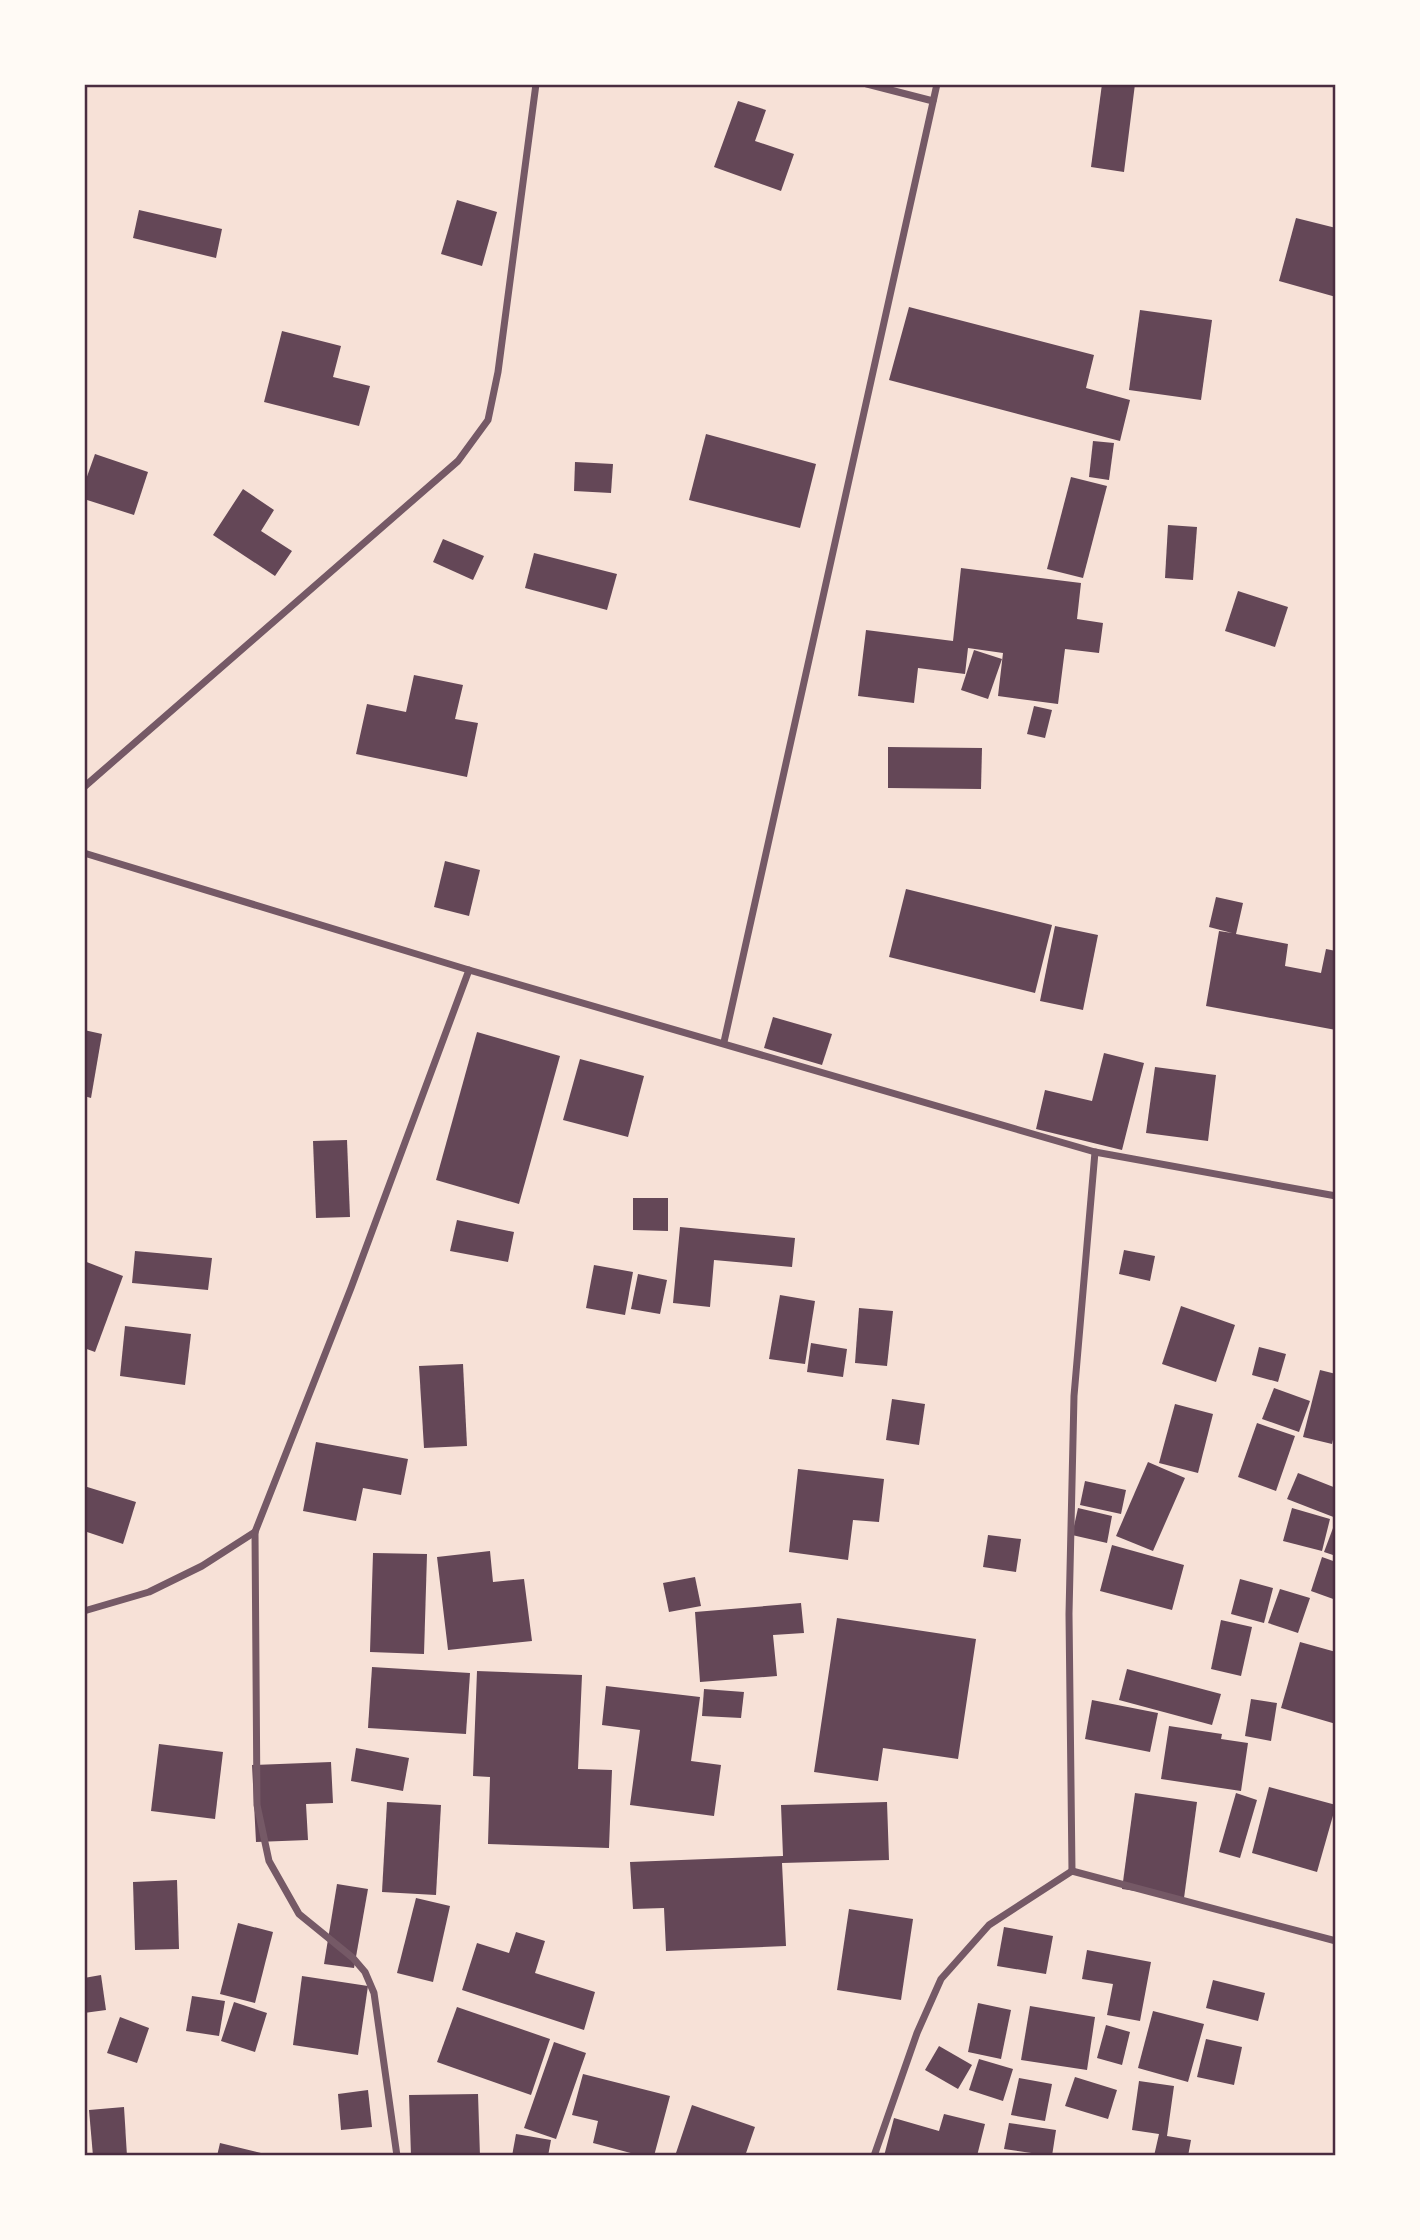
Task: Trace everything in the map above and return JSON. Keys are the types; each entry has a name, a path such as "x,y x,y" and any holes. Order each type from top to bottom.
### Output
{"street":[{"path":"84,787 458,461 488,420 498,372 536,84"},
{"path":"867,84 933,101"},
{"path":"724,1042 937,84"},
{"path":"84,853 469,970 1095,1152 1336,1196"},
{"path":"397,2156 374,1993 365,1972 353,1958 299,1914 269,1861 257,1805 255,1532 351,1288 469,970"},
{"path":"1072,1871 1069,1615 1074,1396 1095,1152"},
{"path":"84,1611 149,1592 202,1566 255,1532"},
{"path":"874,2156 917,2033 941,1979 989,1925 1072,1871 1336,1941"}],"building":[{"path":"1102,84 1135,84 1124,172 1091,167"},
{"path":"738,101 766,110 755,141 794,154 781,191 714,167"},
{"path":"457,200 497,212 482,266 441,254"},
{"path":"139,210 222,229 216,258 133,238"},
{"path":"1296,218 1336,228 1336,297 1279,281"},
{"path":"909,307 1094,355 1086,388 1130,400 1120,441 889,380"},
{"path":"1140,310 1212,320 1201,400 1129,390"},
{"path":"282,331 341,346 333,377 370,386 359,426 264,402"},
{"path":"706,434 816,464 800,528 689,500"},
{"path":"1093,441 1114,443 1109,480 1089,477"},
{"path":"95,454 148,472 134,515 84,499 84,485"},
{"path":"575,462 613,464 611,493 574,491"},
{"path":"1071,477 1107,486 1083,578 1047,569"},
{"path":"243,489 274,510 261,531 292,551 275,576 213,535"},
{"path":"1168,525 1197,527 1193,580 1165,578"},
{"path":"443,539 484,556 473,580 433,562"},
{"path":"534,553 617,574 607,610 525,588"},
{"path":"961,568 1081,583 1077,619 1103,623 1099,653 1065,649 1058,704 998,696 1003,653 968,648 965,674 918,668 914,703 858,696 866,630 953,641"},
{"path":"1238,591 1288,607 1275,647 1225,631"},
{"path":"974,650 1002,659 988,699 961,690"},
{"path":"414,675 463,685 455,719 478,723 467,777 356,754 367,704 406,712"},
{"path":"1034,706 1052,710 1045,738 1027,734"},
{"path":"888,747 982,748 981,789 888,788"},
{"path":"445,861 480,870 469,916 434,907"},
{"path":"906,889 1052,925 1035,993 889,957"},
{"path":"1216,897 1243,903 1236,934 1288,944 1285,966 1321,973 1326,949 1336,951 1336,1030 1206,1006 1219,931 1232,933 1209,927"},
{"path":"1055,926 1098,935 1083,1010 1040,1001"},
{"path":"773,1017 832,1034 822,1065 764,1048"},
{"path":"84,1030 102,1034 91,1098 84,1096"},
{"path":"477,1032 560,1056 519,1204 436,1180"},
{"path":"1104,1053 1144,1063 1122,1150 1036,1129 1045,1090 1092,1101"},
{"path":"580,1059 644,1076 628,1137 563,1120"},
{"path":"1155,1067 1216,1075 1208,1141 1146,1133"},
{"path":"347,1140 350,1217 316,1218 313,1141"},
{"path":"633,1198 668,1198 668,1231 633,1230"},
{"path":"457,1220 514,1232 508,1262 450,1251"},
{"path":"680,1227 795,1238 792,1267 714,1260 710,1307 673,1303"},
{"path":"1124,1250 1155,1256 1150,1281 1119,1274"},
{"path":"135,1251 212,1258 208,1290 132,1283"},
{"path":"84,1261 123,1276 95,1352 84,1348"},
{"path":"594,1265 633,1272 625,1315 586,1308"},
{"path":"638,1274 667,1280 660,1314 631,1309"},
{"path":"780,1295 815,1301 805,1364 769,1359"},
{"path":"1181,1306 1235,1325 1216,1382 1162,1364"},
{"path":"859,1308 893,1311 887,1366 855,1363"},
{"path":"125,1326 191,1334 185,1385 120,1376"},
{"path":"811,1343 847,1349 843,1377 807,1372"},
{"path":"1259,1347 1286,1354 1278,1382 1252,1375"},
{"path":"463,1364 467,1446 424,1448 419,1366"},
{"path":"1320,1370 1336,1374 1336,1427 1332,1444 1303,1437"},
{"path":"1274,1388 1310,1401 1299,1432 1262,1419"},
{"path":"892,1399 925,1404 919,1445 886,1440"},
{"path":"1175,1404 1213,1414 1198,1473 1159,1463"},
{"path":"1257,1423 1295,1436 1276,1491 1238,1477"},
{"path":"316,1442 408,1459 401,1495 363,1488 356,1521 303,1511"},
{"path":"1148,1462 1185,1478 1153,1551 1116,1536"},
{"path":"798,1469 884,1479 879,1522 853,1520 848,1560 789,1552"},
{"path":"1298,1473 1336,1488 1336,1518 1287,1499"},
{"path":"1085,1481 1126,1490 1121,1514 1080,1505"},
{"path":"84,1486 136,1502 123,1544 84,1531"},
{"path":"1078,1508 1112,1516 1107,1543 1072,1535"},
{"path":"1292,1508 1330,1519 1322,1551 1283,1541"},
{"path":"1336,1520 1336,1556 1324,1552"},
{"path":"988,1535 1021,1539 1016,1572 983,1567"},
{"path":"1112,1545 1184,1565 1172,1610 1100,1591"},
{"path":"490,1551 493,1582 524,1579 532,1641 448,1650 437,1557"},
{"path":"373,1553 427,1554 424,1654 370,1652"},
{"path":"1322,1557 1336,1562 1336,1600 1311,1591"},
{"path":"695,1577 701,1606 669,1612 663,1583"},
{"path":"1240,1579 1273,1588 1264,1623 1231,1614"},
{"path":"1280,1589 1310,1598 1298,1633 1268,1623"},
{"path":"801,1603 804,1633 773,1635 777,1676 700,1682 695,1612"},
{"path":"837,1618 976,1639 958,1759 883,1748 878,1781 814,1772"},
{"path":"1221,1620 1252,1627 1241,1676 1211,1669"},
{"path":"1300,1642 1336,1652 1336,1724 1281,1708"},
{"path":"372,1667 470,1673 466,1734 368,1728"},
{"path":"1127,1669 1221,1694 1212,1725 1119,1700"},
{"path":"477,1671 582,1675 578,1769 612,1770 609,1848 488,1844 490,1777 473,1776"},
{"path":"606,1686 700,1697 691,1761 721,1765 714,1816 630,1805 640,1730 602,1725"},
{"path":"704,1689 744,1692 741,1718 702,1716"},
{"path":"1251,1699 1277,1703 1271,1741 1245,1736"},
{"path":"1092,1700 1158,1713 1150,1752 1085,1739"},
{"path":"1169,1726 1222,1734 1221,1739 1248,1743 1241,1791 1161,1779"},
{"path":"159,1744 223,1752 215,1819 151,1811"},
{"path":"356,1748 409,1758 403,1791 351,1781"},
{"path":"331,1762 333,1803 306,1804 308,1840 256,1842 252,1765"},
{"path":"1269,1787 1336,1805 1317,1872 1252,1853"},
{"path":"1135,1793 1197,1802 1184,1898 1122,1889"},
{"path":"1236,1793 1257,1800 1240,1858 1219,1852"},
{"path":"387,1802 441,1805 436,1895 382,1892"},
{"path":"887,1802 889,1860 782,1863 786,1946 666,1951 664,1908 633,1909 630,1862 783,1856 781,1805"},
{"path":"177,1880 179,1949 135,1950 133,1882"},
{"path":"337,1884 368,1889 354,1968 324,1964"},
{"path":"416,1898 450,1906 433,1982 397,1973"},
{"path":"849,1909 913,1919 901,2000 837,1990"},
{"path":"238,1923 273,1932 255,2003 220,1994"},
{"path":"1004,1927 1053,1936 1046,1974 997,1966"},
{"path":"516,1932 545,1941 535,1973 595,1992 584,2030 462,1990 477,1943 509,1953"},
{"path":"1087,1950 1151,1962 1140,2021 1107,2015 1113,1984 1082,1979"},
{"path":"101,1975 106,2010 84,2013 84,1978"},
{"path":"302,1976 368,1986 358,2055 293,2045"},
{"path":"1213,1980 1265,1993 1258,2021 1206,2008"},
{"path":"192,1996 225,2001 219,2036 186,2031"},
{"path":"234,2002 267,2013 255,2052 221,2041"},
{"path":"978,2003 1011,2010 1001,2059 968,2052"},
{"path":"1030,2006 1095,2017 1087,2070 1021,2060"},
{"path":"457,2007 550,2039 531,2095 437,2062"},
{"path":"1153,2011 1204,2024 1188,2082 1138,2068"},
{"path":"120,2017 149,2028 137,2063 107,2053"},
{"path":"1106,2025 1130,2032 1122,2065 1097,2058"},
{"path":"1206,2039 1242,2047 1234,2085 1197,2077"},
{"path":"554,2042 586,2053 556,2139 524,2128"},
{"path":"939,2046 972,2065 958,2089 925,2070"},
{"path":"979,2059 1013,2069 1003,2101 969,2090"},
{"path":"583,2074 670,2096 654,2156 642,2156 593,2143 598,2121 572,2115"},
{"path":"1075,2077 1117,2090 1108,2119 1065,2106"},
{"path":"1019,2078 1052,2084 1045,2121 1011,2115"},
{"path":"1139,2081 1174,2086 1167,2136 1191,2140 1188,2156 1154,2156 1159,2134 1132,2130"},
{"path":"368,2090 372,2127 341,2130 338,2094"},
{"path":"478,2094 480,2156 411,2156 409,2095"},
{"path":"692,2105 755,2127 745,2156 675,2156"},
{"path":"124,2107 127,2156 93,2156 89,2110"},
{"path":"944,2114 985,2124 977,2156 884,2156 894,2118 939,2131"},
{"path":"1009,2123 1056,2130 1052,2156 1004,2149"},
{"path":"516,2134 551,2140 548,2156 512,2156"},
{"path":"220,2143 269,2155 269,2156 217,2156"}]}
